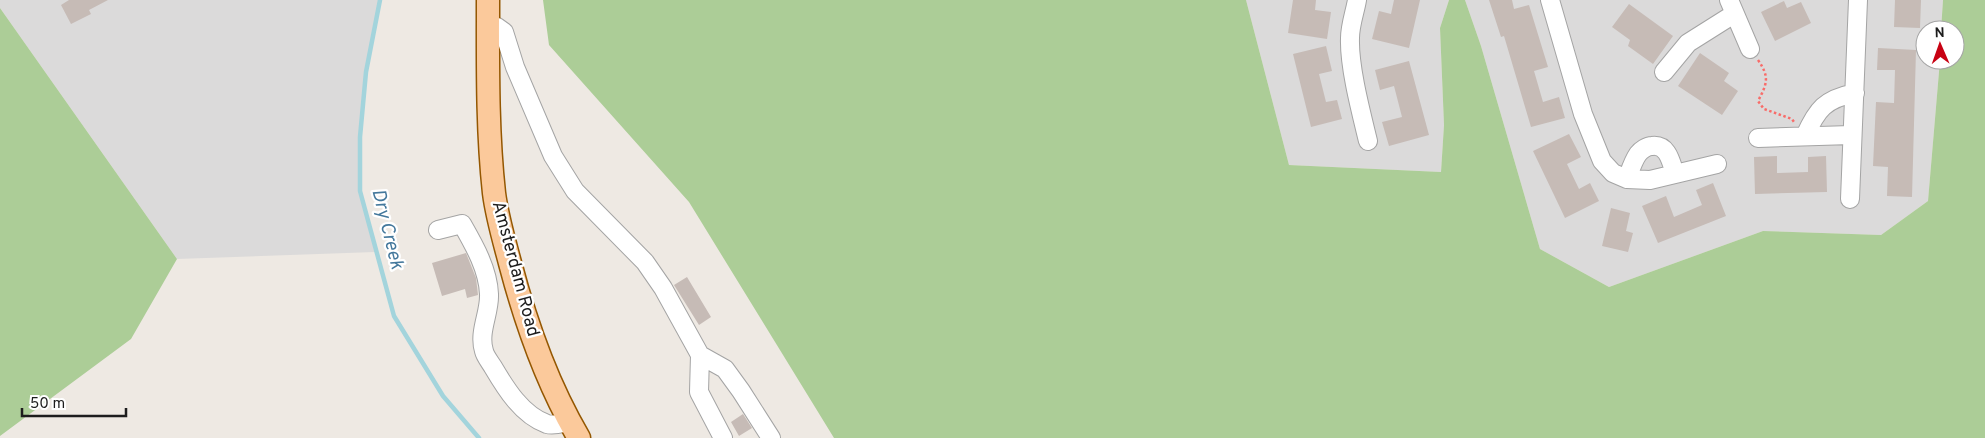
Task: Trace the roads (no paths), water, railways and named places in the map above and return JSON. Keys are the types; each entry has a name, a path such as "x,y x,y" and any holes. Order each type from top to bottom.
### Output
{"main road":[{"name":"Amsterdam Road","path":"488,0 490,135 499,222 519,297 538,352 575,430"}],"street":[{"path":"1357,0 1350,36 1350,48 1360,110 1368,141"},
{"path":"1550,0 1583,114 1602,161 1613,172 1627,180 1650,180 1717,164"},
{"path":"1850,199 1851,135 1855,93 1858,0"},
{"path":"1664,72 1688,42 1731,7 1750,49"},
{"path":"488,26 498,27 504,32 515,67 553,156 575,191 644,262 663,288 700,355 699,392 723,438"},
{"path":"1805,136 1814,116 1821,108 1837,97 1855,93"},
{"path":"1758,138 1851,135"},
{"path":"1627,180 1638,154 1645,148 1653,146 1662,147 1667,153 1674,174"},
{"path":"438,230 462,224 477,248 486,275 489,294 482,340 484,352 517,403 532,417 550,425 575,430"},
{"path":"700,355 725,369 741,390 771,438"}],"waterway":[{"name":"Dry Creek","path":"380,0 366,72 360,137 360,191 394,316 443,396 479,438"}]}
